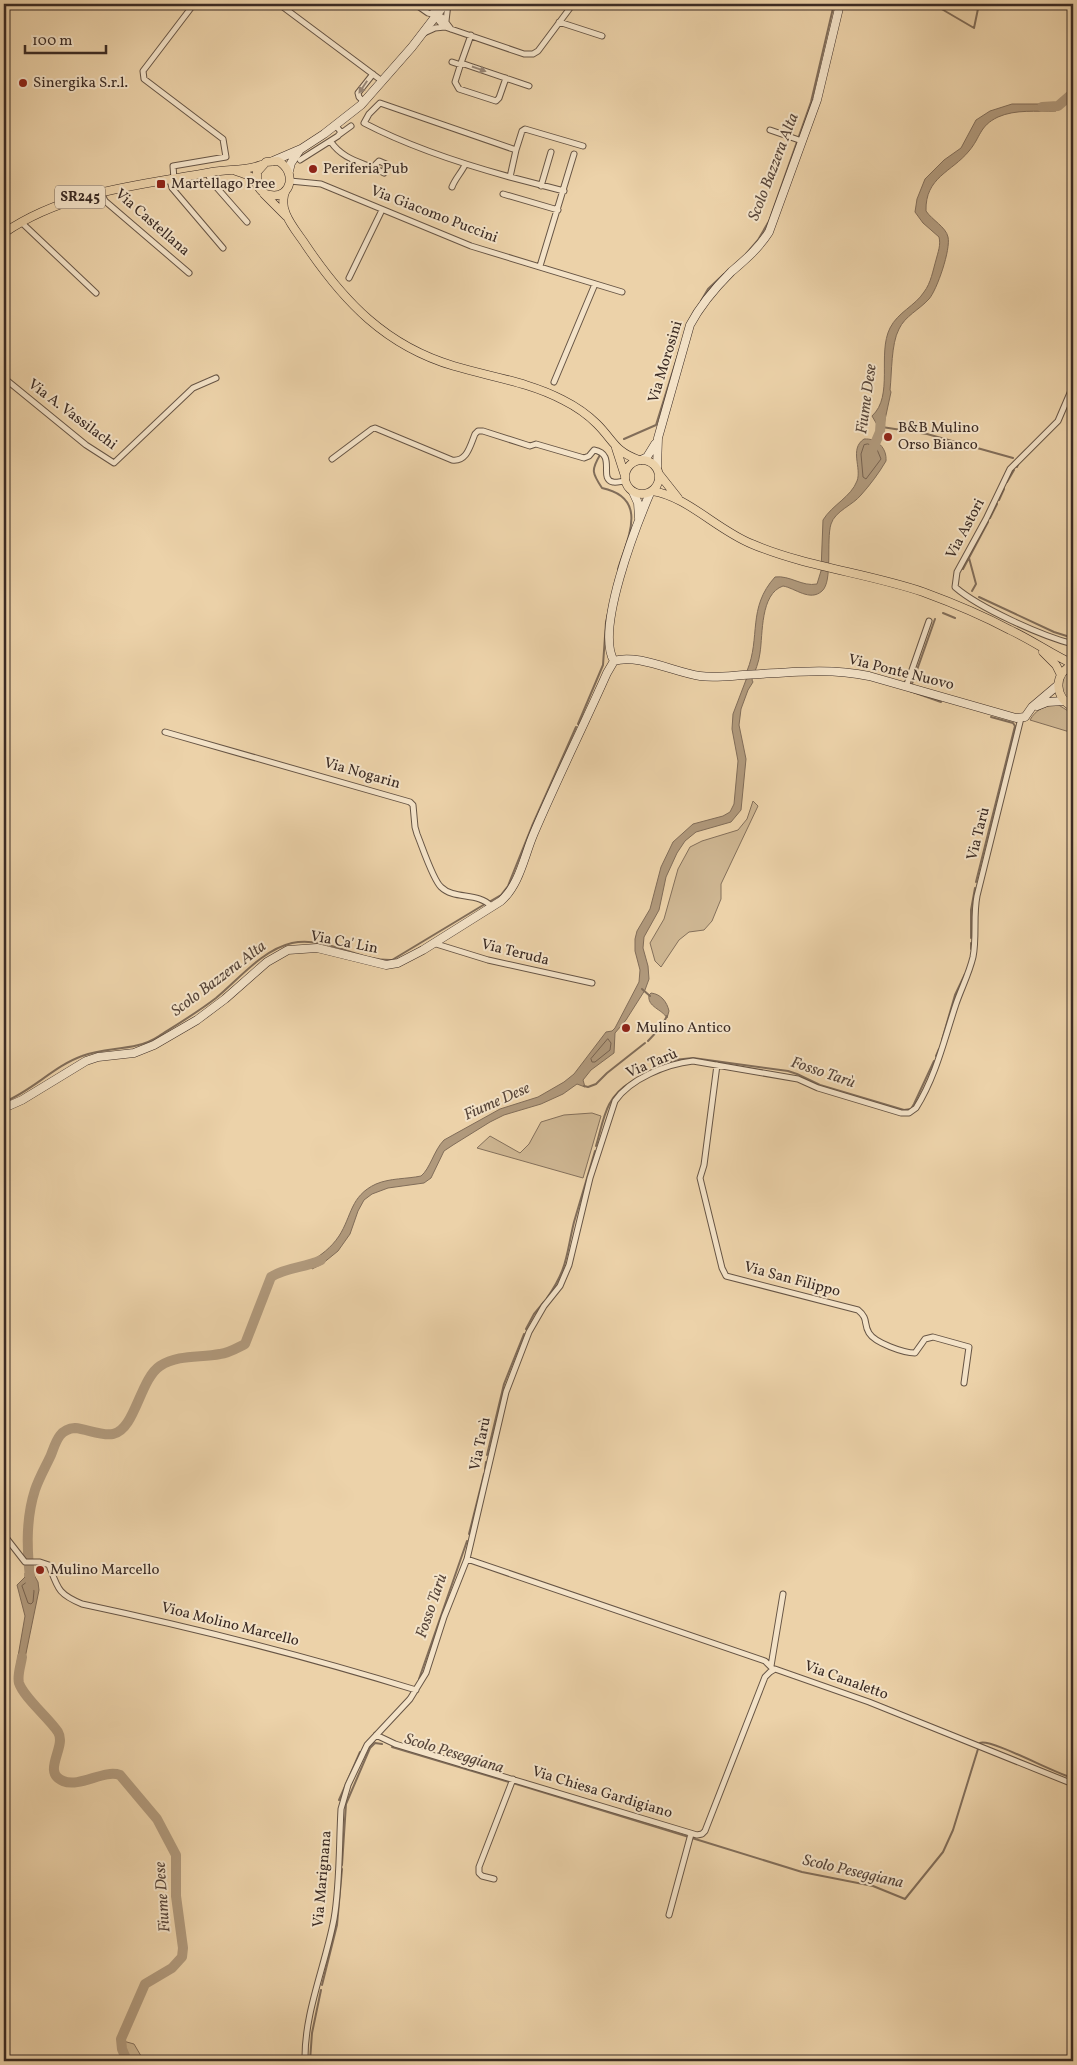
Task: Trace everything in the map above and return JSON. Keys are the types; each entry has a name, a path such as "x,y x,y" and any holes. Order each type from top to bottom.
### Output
{"main road":[{"path":"257,185 256,175 261,165 273,161 283,164 289,171 290,180 282,201 288,217"},
{"name":"Via Castellana","path":"4,234 21,222 66,202 101,192 261,165"},
{"path":"234,170 250,176 288,217 332,284 354,307 386,334 414,350 444,363 524,384 556,396 593,420 616,448 626,455 650,462 678,498 713,524 738,538 766,550 925,593 994,622 1030,641 1073,665 1061,675 1058,685 1064,701 1073,707"},
{"path":"264,193 278,195 286,190"},
{"path":"616,448 633,492 643,494 651,492 678,498"},
{"path":"626,478 630,466 640,460"},
{"path":"651,492 658,485 658,470"},
{"path":"1030,641 1054,662 1061,675"}],"street":[{"path":"172,179 173,166 226,157 223,139 144,79 143,72 194,4"},
{"path":"279,4 382,81"},
{"path":"414,4 446,21"},
{"path":"428,5 440,4"},
{"path":"273,161 301,149 336,126 362,103 447,4"},
{"path":"447,4 446,21 448,28"},
{"path":"422,34 435,28 448,28 528,55 538,51 572,4"},
{"name":"Via Morosini","path":"640,460 646,457 652,450 658,438 690,325 697,312 731,273 760,246 769,232 817,100 840,4"},
{"path":"428,5 448,28"},
{"path":"422,34 428,21 426,12"},
{"path":"559,22 602,36"},
{"path":"471,35 455,82 456,86 459,89 493,101 499,98 506,78"},
{"path":"452,62 529,86"},
{"path":"369,114 358,93 373,74"},
{"path":"516,150 380,103 361,122 392,138 465,165 564,191"},
{"path":"336,126 340,134"},
{"path":"300,160 330,142 351,126"},
{"path":"510,177 522,131 526,129 584,146"},
{"path":"770,130 802,141"},
{"path":"330,142 341,154 373,167"},
{"path":"289,171 293,158 301,149"},
{"path":"541,186 551,152"},
{"path":"540,266 574,154"},
{"path":"452,187 465,165"},
{"path":"208,173 211,181 247,222"},
{"name":"Via Castellana","path":"172,179 172,188 223,248"},
{"name":"Via Giacomo Puccini","path":"290,180 321,184 470,246 622,292"},
{"name":"Via Castellana","path":"101,192 105,201 189,273"},
{"path":"503,194 558,210"},
{"path":"349,278 382,210"},
{"path":"21,222 96,293"},
{"path":"554,382 594,284"},
{"name":"Via A. Vassilachi","path":"4,378 86,445 114,463 193,388 216,378"},
{"name":"Via Astori","path":"1073,386 1067,404 1058,421 1010,469 986,519 957,572 954,587 963,595 1002,615 1056,640 1073,644"},
{"path":"332,459 375,428 458,461 465,457 475,434 483,431 530,446 536,444 584,458 589,456 594,450 600,451 606,460 608,479 612,482 626,478"},
{"name":"Via Morosini","path":"658,438 658,470"},
{"path":"633,492 638,503 639,518"},
{"path":"614,661 610,652 610,621 639,518 651,492"},
{"path":"906,687 930,621"},
{"name":"Via Ponte Nuovo","path":"614,661 637,660 702,677 816,670 846,671 1021,718"},
{"name":"Via Ca' Lin","path":"4,1108 22,1100 86,1061 134,1053 154,1045 197,1020 225,999 267,962 288,950 317,948 392,965 433,943 489,904 501,901 511,890 522,868 533,835 614,661"},
{"path":"1021,718 1025,717 1032,707 1058,685"},
{"path":"1032,707 1047,702 1064,701"},
{"name":"Via Tarù","path":"376,1735 423,1680 444,1616 467,1560 506,1392 529,1332 544,1306 560,1286 569,1265 590,1178 609,1114 620,1093 636,1082 679,1063 693,1061 798,1079 818,1088 901,1113 909,1113 916,1108 940,1059 955,1006 971,965 974,948 974,914 977,896 1021,718"},
{"name":"Via Nogarin","path":"165,732 410,802 413,805 415,827 438,884 446,891 489,904"},
{"name":"Via Teruda","path":"433,943 488,960 592,983"},
{"name":"Via San Filippo","path":"717,1065 704,1165 700,1178 722,1268 726,1276 858,1310 865,1315 869,1333 878,1341 906,1353 915,1353 925,1339 933,1337 970,1346 964,1383"},
{"name":"Vioa Molino Marcello","path":"4,1535 25,1562 44,1562 49,1565 59,1589 66,1597 82,1604 245,1641 416,1690"},
{"name":"Via Canaletto","path":"467,1560 765,1661 772,1668 869,1702 1073,1784"},
{"path":"772,1668 783,1594"},
{"name":"Via Chiesa Gardigiano","path":"376,1735 395,1744 691,1834 702,1834 705,1831 766,1677 772,1668"},
{"name":"Via Marignana","path":"306,2061 307,2035 311,2012 335,1912 343,1802 362,1755 376,1735"},
{"path":"494,1879 482,1876 479,1873 479,1867 513,1779"},
{"path":"670,1916 691,1834"}],"shaded area":[{"path":"1073,667 1073,706 1062,697 1062,678"},
{"path":"1057,704 1073,714 1073,733 1030,720 1041,709"},
{"path":"753,801 758,806 721,884 721,899 712,921 704,930 689,932 679,940 661,967 655,961 650,943 664,919 678,869 690,847 702,841 738,830 747,819"},
{"path":"592,1113 601,1116 583,1178 477,1148 490,1136 520,1153 529,1144 541,1122 564,1115"},
{"path":"123,2041 134,2044 144,2061 132,2061 123,2047"}],"water":[{"path":"1012,104 1052,104 1056,111 1026,111 1005,114 992,120 984,128 969,151 941,176 930,190 926,211 942,227 948,237 943,269 929,299 905,320 896,335 892,358 891,392 883,429 879,428 872,416 879,408 884,386 886,338 893,322 920,297 926,288 940,243 939,237 923,223 915,212 917,199 925,179 944,160 961,148 976,120 990,111"},
{"path":"864,439 873,440 883,448 886,461 861,495 833,519 830,531 827,579 822,591 817,594 808,595 783,586 770,597 764,615 759,656 753,682 741,709 739,725 746,759 741,810 731,822 696,832 685,841 677,853 666,877 659,910 644,937 643,948 649,979 645,990 626,1020 615,1033 614,1053 591,1070 583,1080 585,1087 577,1084 563,1094 541,1104 504,1115 444,1151 431,1178 424,1183 388,1188 372,1194 364,1200 350,1234 338,1251 322,1264 312,1269 310,1262 326,1251 336,1240 356,1200 367,1189 387,1181 421,1176 444,1140 500,1109 538,1097 564,1082 574,1074 606,1032 612,1031 615,1028 639,982 640,970 635,951 635,939 637,931 650,909 661,867 673,842 693,824 723,816 730,812 734,804 738,761 732,729 733,714 749,672 747,671 761,600 775,577 806,584 817,584 821,571 823,520 854,487 858,476 857,448"},
{"path":"651,993 661,997 667,1005 669,1011 667,1018 650,1002 649,995"},
{"path":"25,1573 33,1573 38,1582 39,1590 23,1668 20,1669 16,1668 25,1616 17,1585 25,1577"}],"waterway":[{"name":"Scolo Bazzera Alta","path":"746,254 758,240 769,221 811,102 834,4"},
{"name":"Scolo Bazzera Alta","path":"933,4 974,28 979,4"},
{"name":"Fiume Dese","path":"1042,107 1058,106 1073,93"},
{"name":"Scolo Bazzera Alta","path":"701,301 708,289 724,274"},
{"name":"Scolo Bazzera Alta","path":"624,439 656,425 680,348"},
{"name":"Fiume Dese","path":"871,453 880,432 881,417"},
{"name":"Fosso Tarù","path":"882,427 927,434 1013,458"},
{"name":"Scolo Bazzera Alta","path":"600,455 594,468 596,479 602,488 617,493 626,500 630,510 630,532 618,569"},
{"name":"Fosso Tarù","path":"1017,467 1019,462"},
{"name":"Fosso Tarù","path":"1007,482 1014,470"},
{"name":"Fosso Tarù","path":"999,500 1004,489"},
{"name":"Fosso Tarù","path":"990,518 997,504"},
{"name":"Fosso Tarù","path":"963,569 988,522"},
{"path":"969,558 976,584 972,591"},
{"name":"Scolo Bazzera Alta","path":"578,724 603,665 606,622 616,579"},
{"path":"979,597 1054,632 1073,638"},
{"path":"943,613 955,618"},
{"name":"Fosso Tarù","path":"912,684 935,619"},
{"name":"Fosso Tarù","path":"910,691 941,702"},
{"name":"Fosso Tarù","path":"976,882 1015,726 1013,723 991,717"},
{"name":"Scolo Bazzera Alta","path":"489,902 501,895 508,886 532,826 576,727"},
{"name":"Fosso Tarù","path":"971,938 971,910 975,888"},
{"name":"Scolo Bazzera Alta","path":"4,1102 24,1092 72,1060 92,1053 131,1047 159,1036 216,998 261,958 281,947 292,943 317,943 367,957 392,960 485,904"},
{"name":"Fosso Tarù","path":"971,943 971,949"},
{"name":"Fosso Tarù","path":"942,1040 955,995 965,974"},
{"path":"642,989 650,996"},
{"path":"648,1041 661,1027 667,1016"},
{"path":"584,1086 588,1087 596,1084 645,1043"},
{"name":"Fosso Tarù","path":"936,1056 939,1049"},
{"name":"Fosso Tarù","path":"674,1060 693,1058 788,1071 820,1085 904,1110 911,1109 934,1061"},
{"name":"Fosso Tarù","path":"655,1069 671,1061"},
{"name":"Fosso Tarù","path":"596,1146 611,1102 622,1088 631,1082"},
{"name":"Fosso Tarù","path":"547,1298 563,1269 574,1222 595,1151"},
{"name":"Fiume Dese","path":"31,1586 28,1526 32,1502 38,1481 62,1434 75,1428 108,1434 121,1430 127,1424 153,1372 160,1366 182,1358 223,1353 245,1344 271,1277 283,1271 321,1260"},
{"name":"Fosso Tarù","path":"526,1329 534,1314 544,1302"},
{"name":"Fosso Tarù","path":"487,1455 504,1384 524,1334"},
{"name":"Fosso Tarù","path":"485,1469 486,1462"},
{"name":"Fosso Tarù","path":"469,1534 484,1474"},
{"name":"Fosso Tarù","path":"419,1679 467,1541"},
{"name":"Fiume Dese","path":"22,1657 19,1683 26,1695 54,1726 60,1738 54,1765 54,1772 57,1777 70,1783 107,1774 120,1775 157,1819 176,1855 176,1896 183,1948 182,1957 172,1968 145,1984 121,2039 122,2049 127,2061"},
{"name":"Scolo Peseggiana","path":"342,1865 346,1804 370,1748 375,1743 382,1744"},
{"name":"Scolo Peseggiana","path":"980,1743 996,1746 1073,1778"},
{"name":"Scolo Peseggiana","path":"392,1747 509,1782"},
{"name":"Scolo Peseggiana","path":"692,1838 802,1872 873,1886 905,1899 943,1852 953,1830 978,1749"},
{"name":"Fosso Tarù","path":"339,1800 360,1752"},
{"name":"Scolo Peseggiana","path":"513,1783 689,1837"},
{"name":"Scolo Peseggiana","path":"322,1985 337,1925 342,1869"},
{"name":"Scolo Peseggiana","path":"310,2061 312,2033 321,1990"}],"place":[{"name":"Sinergika S.r.l.","path":"23,83"},
{"name":"Periferia Pub","path":"313,169"},
{"name":"Martellago Pree","path":"161,184"},
{"name":"B&B Mulino Orso Bianco","path":"888,437"},
{"name":"Mulino Antico","path":"626,1028"},
{"name":"Mulino Marcello","path":"40,1570"}]}
